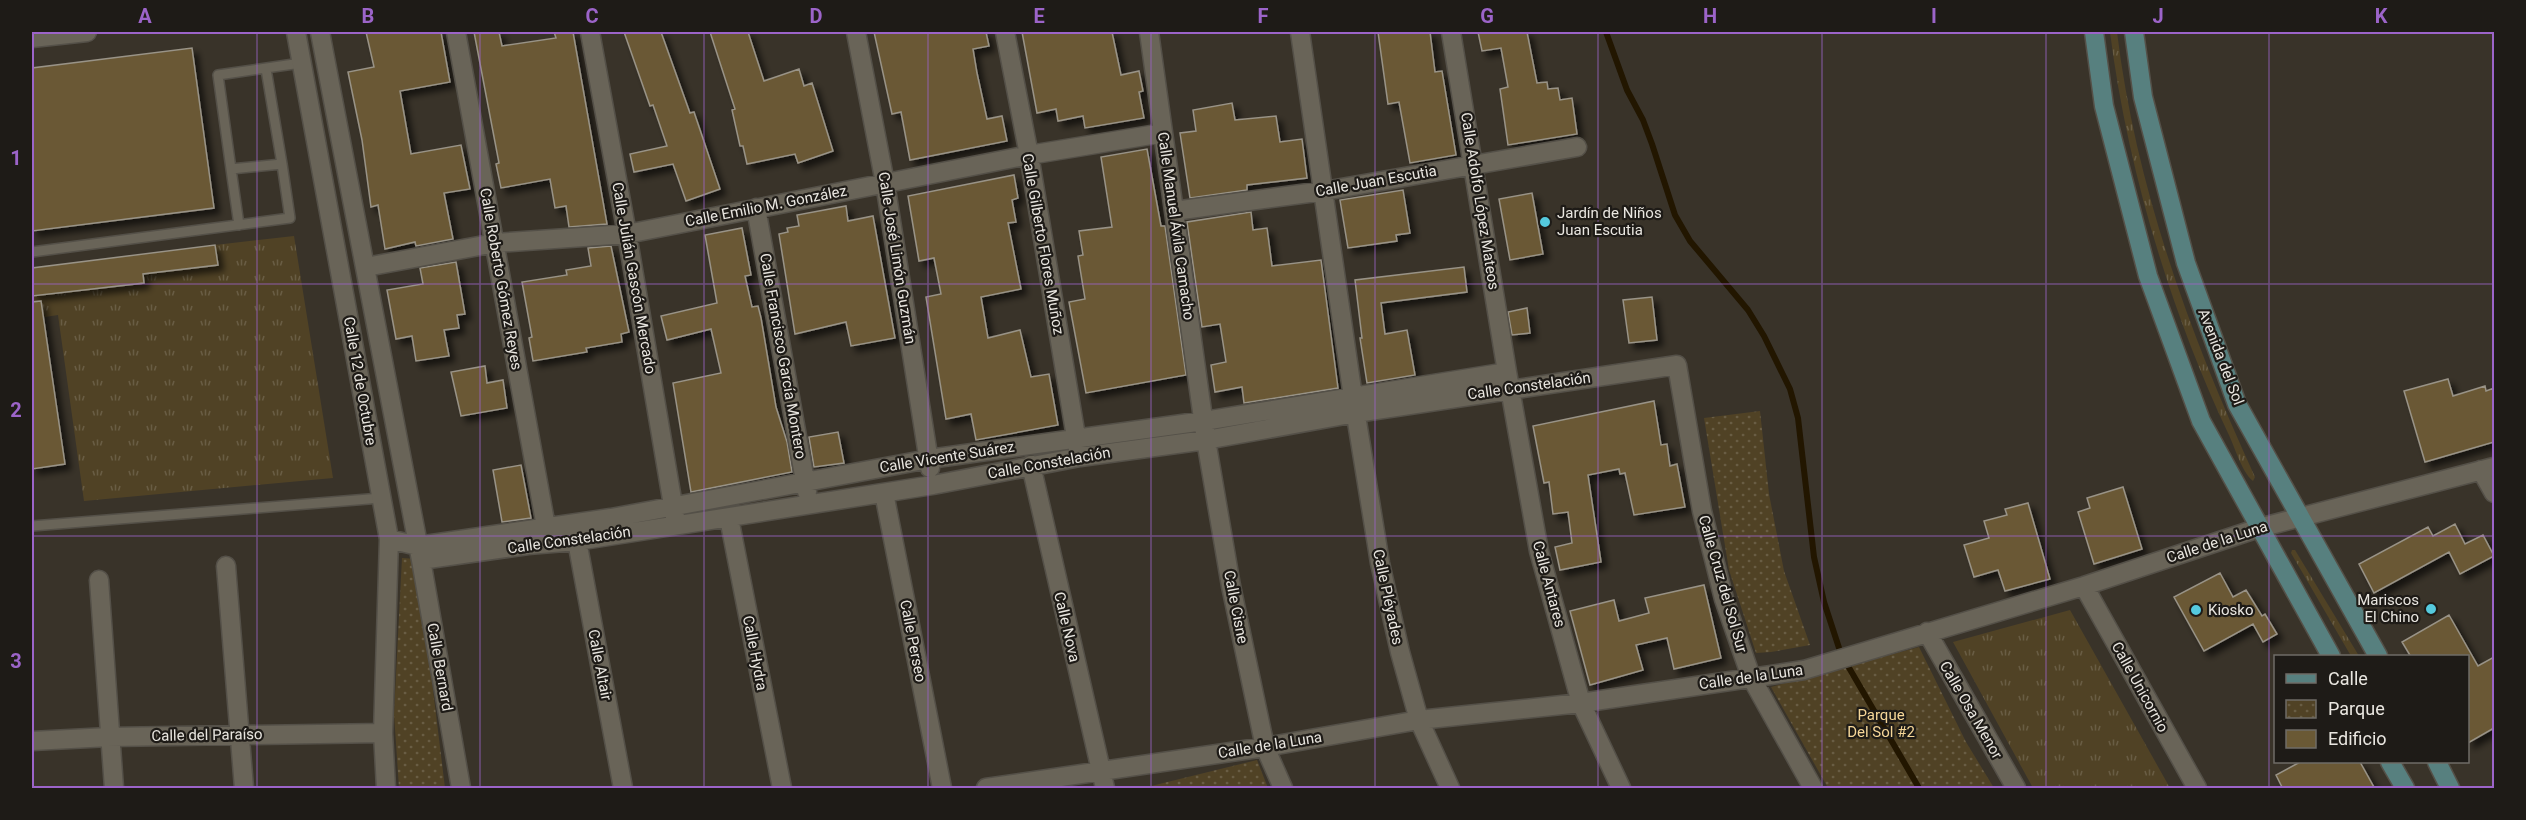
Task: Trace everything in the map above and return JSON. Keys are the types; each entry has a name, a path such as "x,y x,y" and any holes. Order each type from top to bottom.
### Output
{"street":[{"path":"32,38 87,32"},
{"name":"Calle 12 de Octubre","path":"296,32 389,539 383,733 386,789"},
{"name":"Calle 12 de Octubre","path":"320,32 420,553"},
{"name":"Calle Roberto Gómez Reyes","path":"456,32 546,527"},
{"name":"Calle Julián Gascón Mercado","path":"590,32 676,525"},
{"name":"Calle José Limón Guzmán","path":"856,32 885,183 933,485"},
{"name":"Calle Gilberto Flores Muñoz","path":"1005,32 1029,155 1080,457"},
{"name":"Calle Manuel Ávila Camacho","path":"1149,32 1204,421"},
{"name":"Calle Pléyades","path":"1300,32 1354,405 1380,563 1400,652 1419,720 1450,789"},
{"name":"Calle Adolfo López Mateos","path":"1451,32 1475,164 1508,380"},
{"path":"2094,32 2104,106 2148,276 2201,421 2330,655"},
{"name":"Avenida del Sol","path":"2134,32 2143,97 2186,264 2238,404 2377,655"},
{"name":"Calle Emilio M. González","path":"366,267 495,243 627,234 1029,155 1163,133"},
{"name":"Calle Juan Escutia","path":"1174,211 1324,191 1577,147"},
{"name":"Calle Francisco García Montero","path":"756,208 809,505"},
{"name":"Calle Constelación","path":"527,538 577,542 612,526 676,525 884,493 1031,465 1206,440 1354,405 1508,380 1677,365"},
{"name":"Calle Cruz del Sol Sur","path":"1677,365 1702,511 1724,599 1751,676 1813,789"},
{"name":"Calle Antares","path":"1508,380 1539,552 1581,703 1621,789"},
{"name":"Calle Vicente Suárez","path":"389,539 420,553 527,538 546,527 612,526 673,506 929,459 1076,437 1354,405"},
{"name":"Calle Cisne","path":"1204,421 1231,586 1265,747 1283,789"},
{"name":"Calle Nova","path":"1031,465 1105,789"},
{"path":"2488,468 2494,493"},
{"name":"Calle de la Luna","path":"986,789 1099,770 1265,747 1419,720 1581,703 1751,676 1804,670 2084,586 2259,528 2488,468"},
{"name":"Calle Perseo","path":"884,493 942,789"},
{"name":"Calle Hydra","path":"729,518 782,789"},
{"name":"Calle Altair","path":"577,542 623,789"},
{"name":"Calle Bernard","path":"420,553 460,789"},
{"path":"226,566 244,789"},
{"path":"99,580 114,789"},
{"name":"Calle Unicornio","path":"2084,586 2197,789"},
{"name":"Calle Osa Menor","path":"1927,632 2016,789"},
{"name":"Calle del Paraíso","path":"32,741 109,736 383,733"},
{"path":"2391,763 2405,789"},
{"path":"2437,763 2450,789"}],"lane":[{"path":"239,225 218,75 302,63"},
{"path":"32,252 290,218 266,69"},
{"path":"231,169 282,164"},
{"path":"32,526 381,498"}],"green space":[{"path":"2110,32 2117,32 2137,147 2169,260 2209,370 2255,477 2253,481 2242,465 2207,386 2170,288 2127,134"},
{"path":"294,236 333,478 84,501 58,315 32,319 32,296 143,283 143,275 217,265 215,245"},
{"path":"1760,411 1769,494 1784,571 1810,645 1756,653 1729,570 1704,418"},
{"path":"2295,550 2358,655 2350,655 2291,553"},
{"path":"402,558 417,559 445,788 399,788 394,714"},
{"path":"2070,610 2170,788 2033,788 1953,642"},
{"name":"Parque Del Sol #2","path":"1919,647 1966,742 1994,788 1828,788 1771,687"},
{"path":"1257,760 1268,788 1143,788"}],"building":[{"path":"366,32 441,32 450,82 400,91 411,154 461,145 470,189 444,193 453,239 416,246 415,242 385,249 378,205 371,207 362,140 348,72 374,67"},
{"path":"474,32 499,32 502,46 556,38 554,32 573,32 607,224 569,227 566,206 555,208 550,179 501,188 496,164 499,163"},
{"path":"624,32 661,32 690,113 694,112 720,189 686,201 673,164 634,172 630,154 667,146"},
{"path":"710,32 748,32 764,81 799,69 804,86 812,83 833,151 798,163 795,154 747,164 743,146 740,146 732,110 735,109"},
{"path":"874,32 986,32 989,46 973,49 977,73 987,119 1002,116 1007,141 910,160 901,112 892,114"},
{"path":"1022,32 1112,32 1121,75 1139,71 1143,91 1139,92 1144,118 1085,128 1083,116 1058,121 1056,109 1037,113"},
{"path":"1378,32 1430,32 1435,72 1442,71 1456,155 1410,163 1399,102 1388,104"},
{"path":"1478,32 1527,32 1537,83 1547,82 1548,89 1558,88 1560,100 1572,98 1577,134 1508,145 1500,89 1508,87 1501,48 1482,51"},
{"path":"192,48 214,208 32,231 32,68"},
{"path":"1232,103 1235,120 1276,116 1280,142 1302,139 1307,178 1247,185 1247,190 1190,198 1180,133 1196,131 1193,110"},
{"path":"1147,149 1161,226 1165,226 1186,375 1086,393 1069,302 1085,299 1078,256 1083,255 1079,231 1112,227 1101,157"},
{"path":"1014,175 1018,198 1012,200 1016,222 1008,223 1021,289 981,297 988,338 1020,330 1031,377 1049,374 1058,425 976,440 971,414 946,419 926,297 941,294 934,258 919,261 908,196"},
{"path":"1403,190 1410,233 1396,235 1397,241 1348,248 1340,200"},
{"path":"1532,193 1543,254 1510,260 1499,199"},
{"path":"846,206 848,221 873,216 895,338 851,346 846,322 795,334 779,234 788,232 787,228 799,226 797,215"},
{"path":"1251,212 1253,230 1267,228 1272,266 1321,260 1338,388 1244,403 1242,387 1215,392 1211,365 1226,362 1220,324 1202,327 1187,222"},
{"path":"742,228 751,275 745,276 752,307 758,306 761,318 776,407 787,442 792,472 691,492 673,383 721,373 711,329 667,340 661,316 717,303 705,235"},
{"path":"215,245 218,265 143,274 144,283 32,296 32,268"},
{"path":"611,246 629,332 621,334 622,342 586,348 587,352 533,361 529,338 532,337 522,282 567,275 566,270 591,266 588,248"},
{"path":"456,262 465,314 457,315 459,328 444,330 449,356 416,361 412,336 396,339 387,290 423,284 420,268"},
{"path":"1464,267 1467,292 1381,303 1385,334 1407,330 1415,375 1367,383 1355,280"},
{"path":"1652,297 1657,340 1629,343 1623,300"},
{"path":"41,301 65,464 32,469 32,302"},
{"path":"1527,308 1530,333 1512,335 1508,312"},
{"path":"485,366 487,383 503,380 507,408 461,416 451,372"},
{"path":"2448,379 2453,396 2485,386 2486,391 2494,388 2494,442 2425,462 2404,391"},
{"path":"1654,401 1661,445 1667,444 1670,466 1677,464 1685,507 1634,515 1625,473 1620,474 1619,469 1588,475 1601,562 1560,570 1555,547 1572,543 1568,512 1553,514 1549,482 1544,483 1533,426"},
{"path":"838,432 844,463 814,467 809,437"},
{"path":"521,465 531,518 502,522 493,470"},
{"path":"2123,487 2142,549 2094,564 2078,512 2090,508 2087,498"},
{"path":"2028,503 2050,579 2005,591 1998,570 1974,577 1964,545 1989,538 1984,521 2007,515 2005,509"},
{"path":"2455,524 2465,544 2483,535 2494,556 2460,574 2449,552 2374,593 2359,564 2428,527 2433,536"},
{"path":"2220,573 2233,597 2246,590 2262,616 2265,614 2277,634 2263,642 2253,624 2204,651 2174,597"},
{"path":"1704,585 1721,658 1674,669 1667,638 1636,645 1643,670 1590,685 1570,611 1614,600 1619,621 1649,613 1645,598"},
{"path":"2449,615 2478,666 2494,657 2494,728 2469,742 2469,655 2410,655 2402,642"},
{"path":"2298,763 2361,763 2375,789 2283,789 2276,775"}],"waterway":[{"path":"1606,32 1627,90 1643,120 1675,215 1690,241 1748,310 1764,336 1790,389 1798,418 1814,557 1824,602 1841,654 1919,788"}],"place":[{"name":"Jardín de Niños Juan Escutia","path":"1545,222"},
{"name":"Mariscos El Chino","path":"2431,609"},
{"name":"Kiosko","path":"2196,610"}]}
